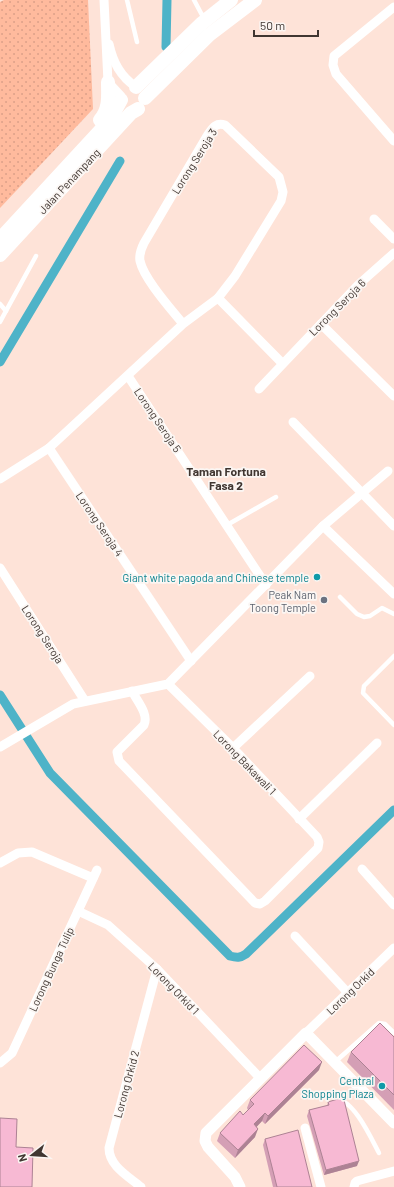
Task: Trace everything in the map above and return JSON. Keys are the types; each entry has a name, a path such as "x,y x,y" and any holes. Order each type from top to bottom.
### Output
{"main road":[{"name":"Jalan Penampang","path":"0,239 110,120 126,88 136,87 216,12 231,0"},
{"name":"Jalan Penampang","path":"0,255 131,113 209,35 255,0"},
{"path":"56,179 72,152 106,112 108,82"},
{"path":"121,98 126,108 132,110 145,99 142,91 136,87"}],"street":[{"path":"104,0 108,82 121,98"},
{"path":"390,0 394,4"},
{"path":"394,7 334,56 333,65 336,74 394,141"},
{"path":"104,21 115,62 125,79 136,87"},
{"name":"Lorong Seroja 3","path":"0,480 49,448 183,324 218,298 234,276 281,201 283,192 279,177 226,125 216,125 207,136 144,243 140,256 144,269 165,301 183,324"},
{"path":"374,219 394,239"},
{"name":"Lorong Seroja 6","path":"259,389 282,363 358,285 394,253"},
{"path":"218,298 282,363"},
{"path":"321,324 394,396"},
{"name":"Lorong Seroja 5","path":"128,376 266,586"},
{"path":"293,422 394,526"},
{"name":"Lorong Seroja 4","path":"49,448 191,661"},
{"path":"0,747 13,737 73,704 85,700 168,684 266,586 323,526 388,471"},
{"path":"323,526 394,594"},
{"name":"Lorong Seroja","path":"0,568 85,700"},
{"path":"233,748 310,676"},
{"name":"Lorong Bakawali 1","path":"132,691 145,715 146,720 144,725 117,752 119,761 255,903 260,904 265,901 318,848 319,842 233,748 168,684"},
{"path":"299,819 377,743"},
{"name":"Lorong Bunga Tulip","path":"0,863 18,852 32,852 95,874 12,1053 0,1064"},
{"path":"362,869 394,904"},
{"name":"Lorong Orkid 1","path":"78,911 108,925 157,969 260,1078"},
{"path":"295,936 348,993"},
{"name":"Lorong Orkid","path":"306,1033 394,948"},
{"name":"Lorong Orkid 2","path":"141,1187 116,1167 109,1156 109,1148 157,969"},
{"path":"240,1187 235,1177 204,1141 206,1133 306,1033 394,1123"},
{"path":"306,1128 321,1187"},
{"path":"354,1187 357,1181 394,1171"}],"lane":[{"path":"127,0 137,42"},
{"path":"194,0 202,16 216,12"},
{"path":"0,322 36,256"},
{"path":"0,304 6,311"},
{"path":"227,525 276,497"},
{"path":"340,597 357,614 370,616 382,608 394,614"},
{"path":"394,656 364,686 362,690 363,693 394,725"},
{"path":"335,1062 380,1023 385,1024 394,1033"},
{"path":"336,1099 344,1101 354,1111 368,1132 379,1153"}],"shaded area":[{"path":"4,0 88,0 93,109 0,208 0,2"}],"building":[{"name":"Central Shopping Plaza","path":"380,1023 394,1037 394,1095 351,1052"},
{"path":"304,1045 322,1062 268,1116 265,1113 254,1124 258,1129 238,1150 220,1133 240,1111 243,1115 254,1104 250,1100"},
{"path":"341,1098 344,1100 359,1161 326,1170 309,1110 329,1105 328,1102"},
{"path":"0,1118 17,1119 16,1147 33,1148 32,1187 0,1187"},
{"path":"298,1130 312,1187 277,1187 265,1139"}],"waterway":[{"path":"166,47 167,0"},
{"path":"0,362 120,161"},
{"path":"0,695 50,773 230,956 238,957 246,954 394,810"}],"place":[{"name":"Giant white pagoda and Chinese temple","path":"317,577"},
{"name":"Peak Nam Toong Temple","path":"324,600"},
{"name":"Central Shopping Plaza","path":"382,1086"}],"district":[{"name":"Taman Fortuna Fasa 2","path":"226,478"}]}
